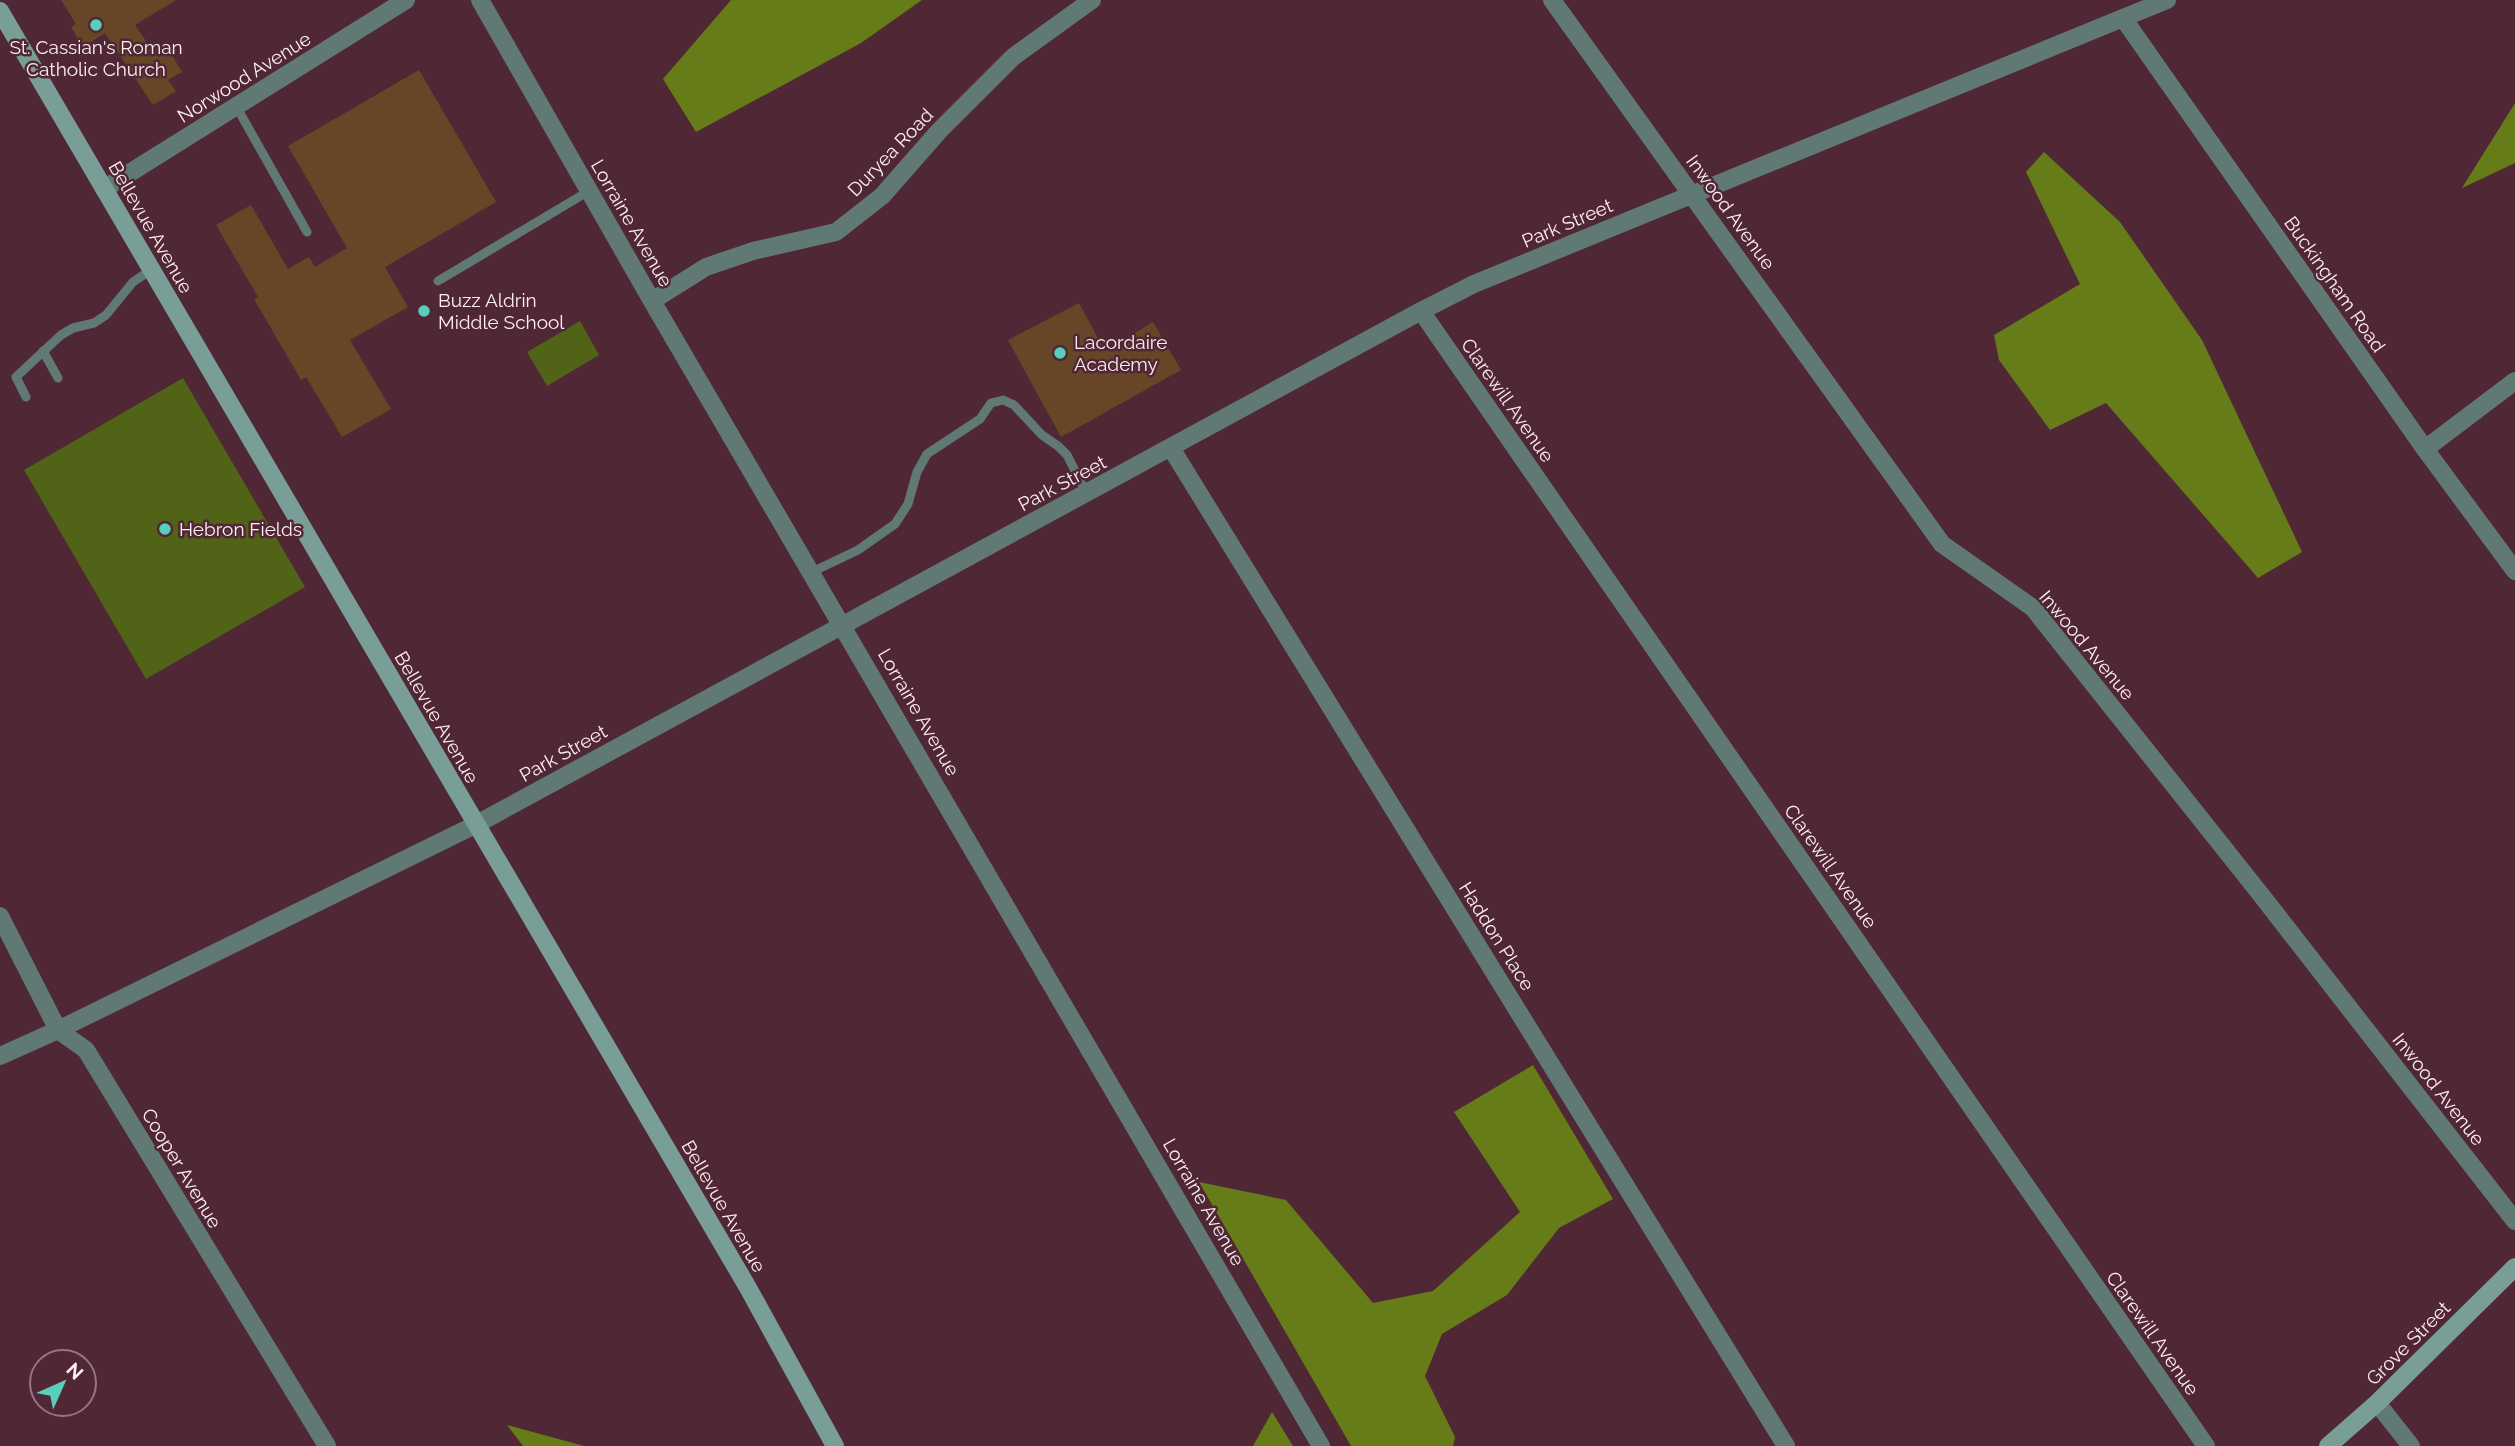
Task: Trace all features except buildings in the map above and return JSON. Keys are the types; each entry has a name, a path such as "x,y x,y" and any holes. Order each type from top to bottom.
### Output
{"street":[{"name":"Norwood Avenue","path":"104,189 406,0"},
{"name":"Lorraine Avenue","path":"480,0 652,301 1321,1446"},
{"name":"Duryea Road","path":"652,301 706,267 753,251 836,232 882,196 939,131 1013,57 1092,0"},
{"name":"Inwood Avenue","path":"1552,0 1942,544 2033,608 2515,1221"},
{"name":"Park Street","path":"0,1056 475,825 1475,284 2167,0"},
{"name":"Bellevue Avenue","path":"0,11 747,1286 835,1446"},
{"name":"Buckingham Road","path":"2123,18 2425,449 2515,571"},
{"name":"Clarewill Avenue","path":"1421,311 2206,1446"},
{"path":"2425,449 2515,381"},
{"name":"Haddon Place","path":"1171,448 1786,1446"},
{"name":"Cooper Avenue","path":"0,916 58,1030 86,1050 327,1446"},
{"name":"Grove Street","path":"2328,1446 2377,1403 2515,1267"},
{"path":"2377,1403 2411,1446"}],"lane":[{"path":"236,106 307,232"},
{"path":"438,281 589,191"},
{"path":"26,397 16,377 43,351 73,328 94,323 106,315 133,282 152,270"},
{"path":"43,351 58,378"},
{"path":"812,572 858,550 895,524 908,504 917,472 927,454 980,419 990,403 1003,400 1014,405 1067,455 1087,494"}],"green space":[{"path":"731,0 922,0 861,43 696,132 663,79"},
{"path":"2515,103 2515,163 2462,188"},
{"path":"2044,152 2120,222 2202,340 2302,552 2258,578 2106,403 2050,430 1999,360 1994,335 2080,284 2026,172"},
{"path":"580,321 599,355 547,386 527,352"},
{"name":"Hebron Fields","path":"183,378 305,587 146,679 24,470"},
{"path":"1533,1065 1613,1199 1559,1228 1507,1295 1442,1334 1425,1376 1455,1437 1453,1446 1351,1446 1199,1182 1286,1200 1373,1303 1433,1291 1520,1212 1454,1112"},
{"path":"1272,1412 1293,1446 1253,1446"},
{"path":"507,1425 584,1446 523,1446"}],"place":[{"name":"St. Cassian's Roman Catholic Church","path":"96,25"},
{"name":"Buzz Aldrin Middle School","path":"424,311"},
{"name":"Lacordaire Academy","path":"1060,353"},
{"name":"Hebron Fields","path":"165,529"}]}
